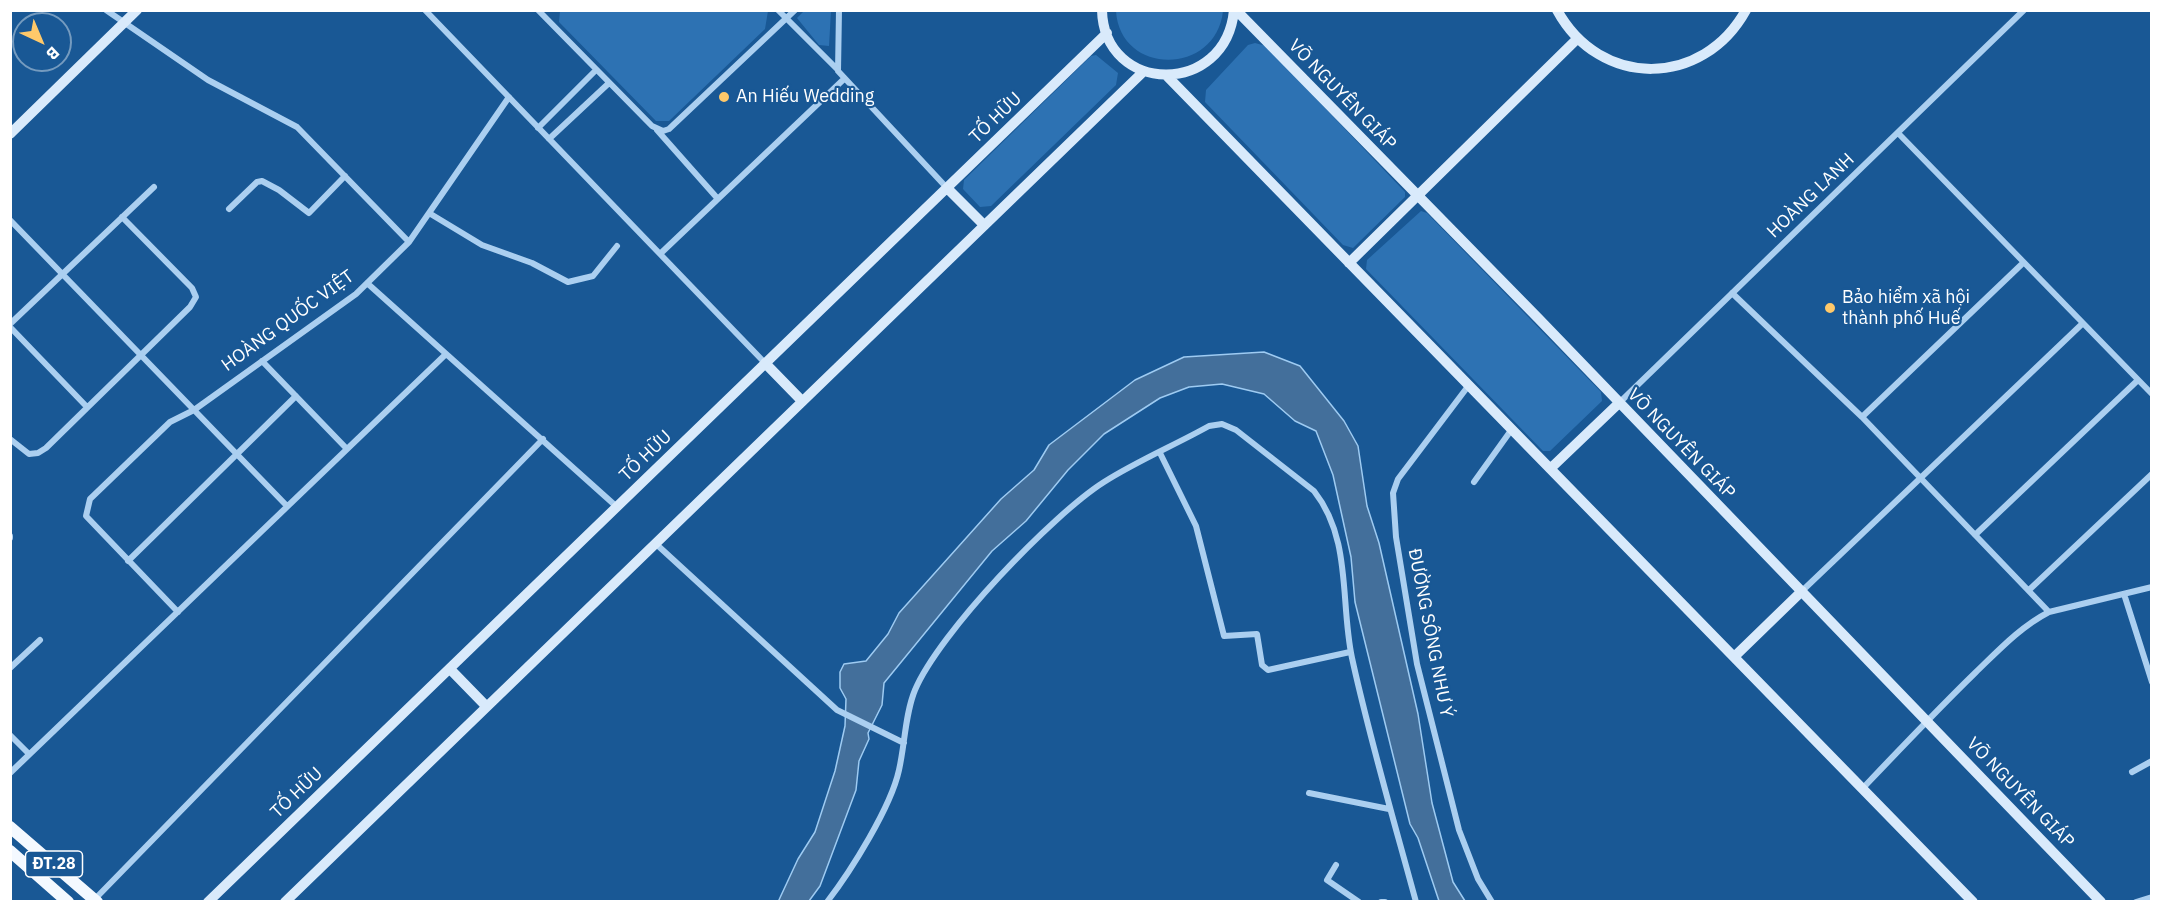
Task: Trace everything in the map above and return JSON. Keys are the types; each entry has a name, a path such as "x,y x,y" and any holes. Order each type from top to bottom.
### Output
{"main road":[{"name":"ĐT.28","path":"10,827 95,901"},
{"name":"ĐT.28","path":"10,851 68,902"}],"street":[{"path":"106,10 208,80 297,127 409,242"},
{"path":"10,134 137,10"},
{"path":"425,10 802,401"},
{"path":"778,10 984,225"},
{"path":"657,130 669,129 795,10"},
{"path":"838,71 839,10"},
{"path":"1102,10 1107,33 1118,52 1144,71 1166,75 1192,71 1214,57 1229,35 1235,10"},
{"name":"VÕ NGUYÊN GIÁP","path":"1235,10 1802,591 2101,902"},
{"path":"1557,10 1577,39 1611,62 1651,70 1671,68 1709,52 1725,40 1746,10"},
{"name":"HOÀNG LANH","path":"1618,404 2024,10"},
{"path":"543,12 596,70 657,130 718,199"},
{"name":"TỐ HỮU","path":"208,902 1107,33"},
{"path":"1349,263 1577,39"},
{"path":"538,128 596,70"},
{"path":"285,902 1144,71"},
{"path":"1166,75 1973,902"},
{"path":"660,254 844,79"},
{"path":"549,139 609,83"},
{"name":"HOÀNG QUỐC VIỆT","path":"128,561 86,516 90,499 170,422 194,410 367,283 409,242 509,97"},
{"path":"1898,133 2151,394"},
{"path":"229,208 260,181 279,190 309,213 345,176"},
{"path":"87,407 10,326 154,187"},
{"path":"429,213 482,245 532,263 568,282 593,276 617,246"},
{"path":"10,439 29,454 38,453 190,307 196,297 192,288 122,217"},
{"path":"10,220 286,506"},
{"path":"10,235 18,228"},
{"path":"1862,417 2023,263"},
{"path":"367,283 617,507"},
{"path":"1732,293 1862,417 2049,612"},
{"path":"1734,657 2082,324"},
{"path":"10,773 446,354"},
{"path":"262,361 347,449"},
{"path":"1976,535 2138,380"},
{"name":"ĐƯỜNG SÔNG NHƯ Ý","path":"1469,385 1398,479 1393,493 1396,537 1417,664 1459,830 1478,879 1492,902"},
{"path":"178,612 128,561 235,453 296,396"},
{"path":"1551,468 1618,404"},
{"path":"827,902 856,860 892,790 899,772 917,685 929,664 962,620 1042,536 1105,481 1209,426 1229,426 1314,491 1322,501 1342,556 1350,652 1389,809 1416,902"},
{"path":"1474,483 1512,428"},
{"path":"95,901 543,439"},
{"path":"1160,453 1196,526 1225,638 1257,634 1262,665 1268,670 1350,652"},
{"path":"2029,590 2151,474"},
{"path":"655,543 837,710 881,734 904,743"},
{"path":"1863,788 1927,720 2008,641 2049,612 2151,587"},
{"path":"2124,594 2151,682"},
{"path":"10,668 40,640"},
{"path":"450,669 486,706"},
{"path":"10,735 29,754"},
{"path":"2132,772 2151,761"},
{"path":"1309,793 1389,809"},
{"path":"1336,866 1327,880 1359,902"},
{"path":"2136,902 2151,897"}],"shaded area":[{"path":"560,10 768,11 765,29 669,121 656,121 559,22"},
{"path":"805,10 831,11 829,46 819,45 797,18"},
{"path":"1116,10 1223,11 1217,32 1204,48 1187,57 1168,60 1150,57 1133,48 1121,32"},
{"path":"1255,43 1266,46 1405,192 1405,197 1353,248 1343,245 1205,102 1206,90 1248,45"},
{"path":"1096,55 1118,73 1116,85 991,206 980,207 963,189 964,180 1091,56"},
{"path":"1421,211 1427,213 1601,392 1602,401 1550,451 1543,451 1366,269 1367,260"},
{"path":"1264,352 1300,366 1344,421 1358,446 1367,506 1379,543 1418,714 1432,803 1453,882 1465,901 1439,901 1418,838 1410,824 1355,602 1351,557 1333,475 1316,431 1295,421 1264,394 1222,384 1189,387 1160,398 1104,434 1068,470 1026,521 992,551 884,683 882,705 868,733 869,739 859,761 856,790 820,886 809,901 778,902 798,859 815,832 835,771 845,726 846,699 840,688 840,672 844,664 866,661 888,634 899,613 1001,499 1034,470 1049,445 1135,380 1184,357"}],"place":[{"name":"An Hiếu Wedding","path":"724,97"},
{"name":"Bảo hiểm xã hội thành phố Huế","path":"1830,308"}]}
